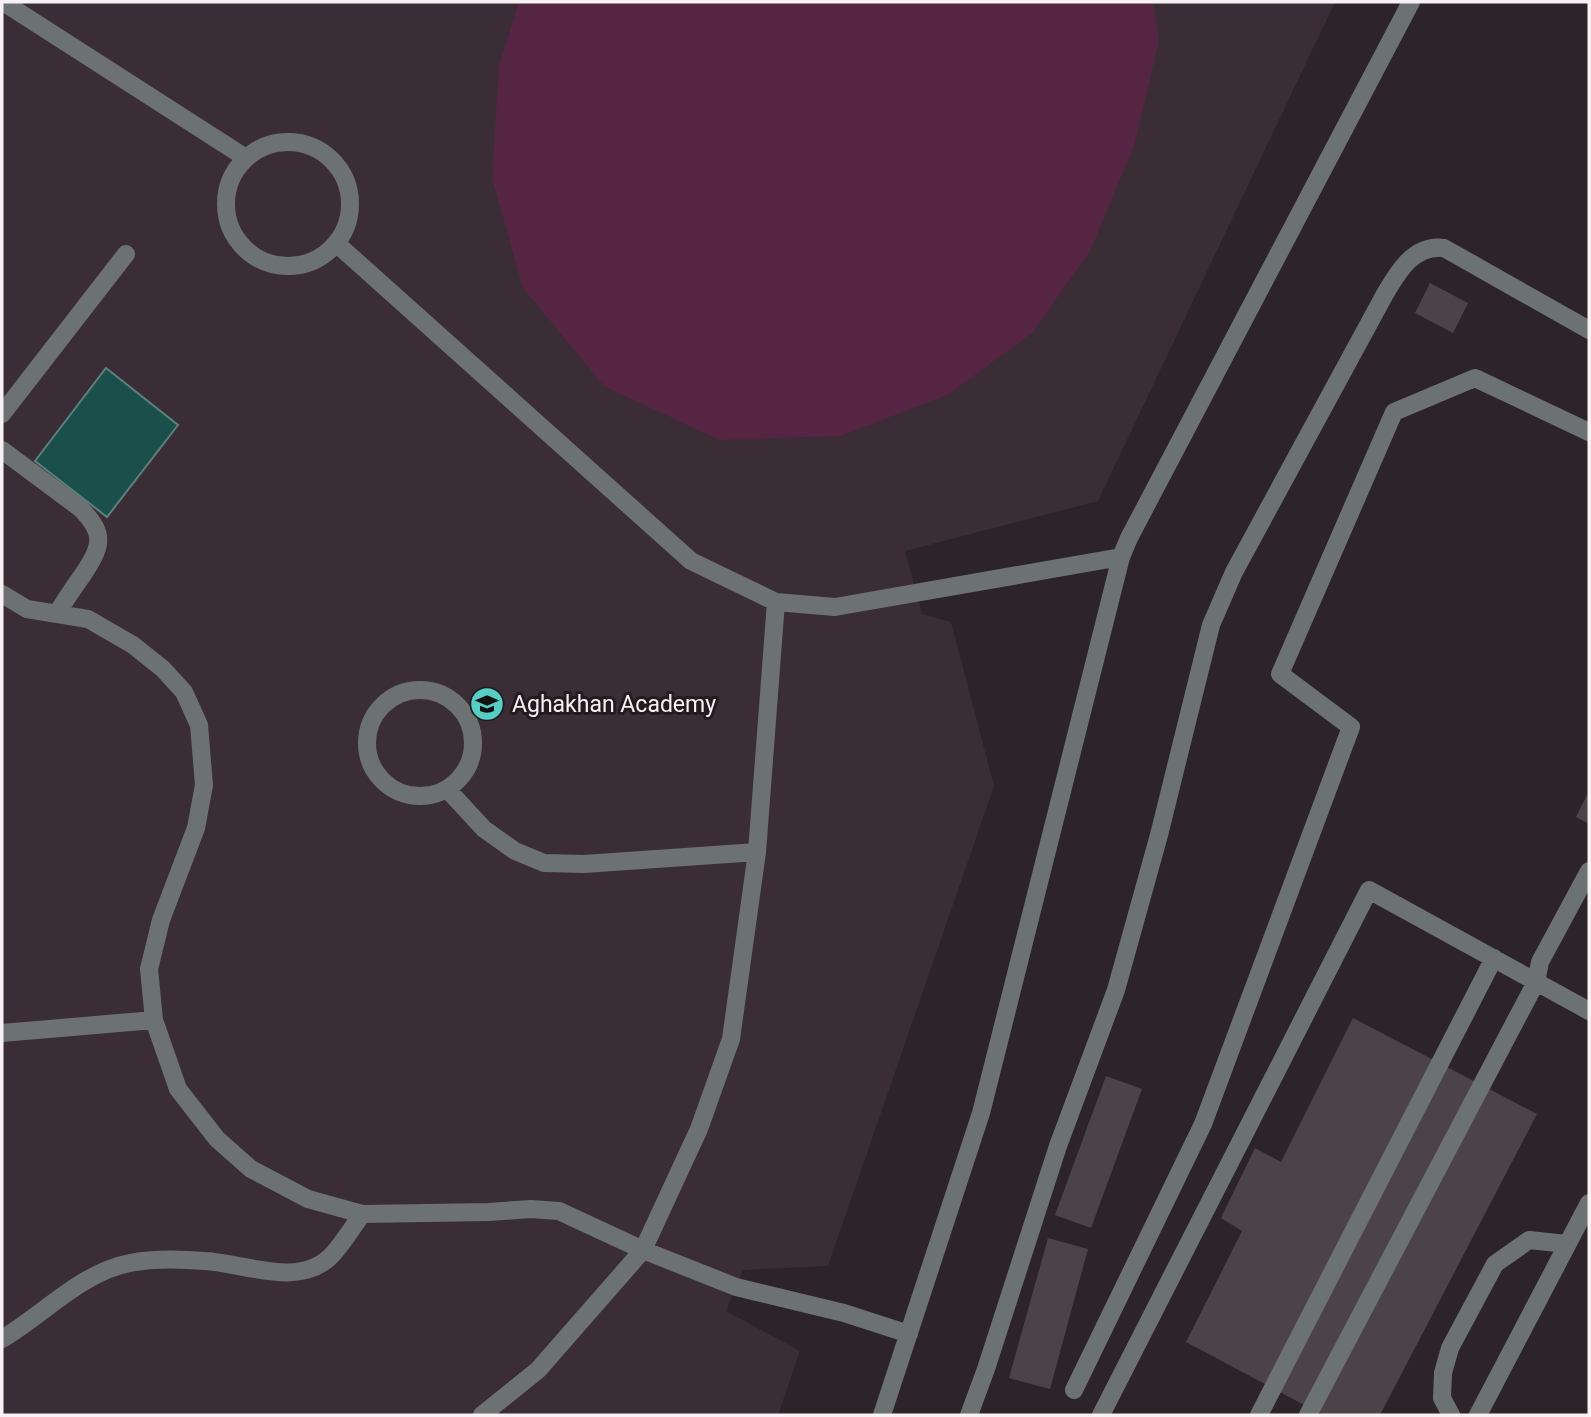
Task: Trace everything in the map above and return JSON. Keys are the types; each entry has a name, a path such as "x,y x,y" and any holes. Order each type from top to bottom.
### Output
{"street":[{"path":"3,2 246,158"},
{"path":"882,1415 981,1113 1121,557 1411,2"},
{"path":"284,143 309,145 324,153 337,165 346,180 350,196 350,213 337,244 324,256 293,267 260,260 246,250 235,237 226,204 232,180 246,158 260,149 284,143"},
{"path":"337,244 691,561 776,602 835,607 1121,557"},
{"path":"969,1415 1058,1146 1116,990 1159,835 1211,625 1234,572 1385,294 1404,264 1418,253 1432,246 1444,248 1589,330"},
{"path":"2,414 126,254"},
{"path":"1074,1390 1203,1124 1351,727 1280,674 1394,412 1475,379 1589,432"},
{"path":"2,450 80,508 91,519 98,533 97,552 57,613"},
{"path":"2,594 27,609 88,619 133,645 163,668 184,692 199,725 204,785 197,828 160,920 149,969 154,1020 178,1089 217,1139 251,1169 308,1199 362,1214 531,1209 559,1211 643,1250 736,1287 844,1313 909,1334"},
{"path":"482,1415 538,1370 643,1250 699,1129 731,1039 757,852 776,602"},
{"path":"410,689 428,689 446,695 461,708 470,724 474,742 471,761 461,777 447,789 430,796 411,796 393,790 379,778 369,761 366,743 369,724 378,708 392,696 410,689"},
{"path":"447,789 484,829 515,851 544,863 584,864 757,852"},
{"path":"1308,1415 1536,982 1540,962 1589,872"},
{"path":"1101,1415 1369,890 1589,1011"},
{"path":"1259,1415 1494,958"},
{"path":"2,1032 154,1020"},
{"path":"1478,1415 1589,1203"},
{"path":"2,1339 55,1304 87,1278 129,1263 165,1259 206,1261 294,1273 313,1268 329,1257 362,1214"},
{"path":"1451,1415 1442,1398 1443,1373 1450,1348 1495,1264 1529,1240 1567,1244"}],"shaded area":[{"name":"Aghakhan Academy","path":"2,2 1335,2 1098,501 905,551 922,614 951,622 994,786 828,1266 743,1270 726,1311 800,1351 778,1415 2,1415"},
{"path":"519,2 1153,2 1159,41 1134,146 1090,251 1032,333 949,394 841,436 719,440 604,386 523,288 492,178 499,66"}],"water":[{"path":"106,368 178,425 107,517 35,461"}],"building":[{"path":"1430,283 1468,303 1453,333 1415,313"},
{"path":"1589,791 1589,824 1576,817"},
{"path":"1353,1018 1537,1114 1380,1415 1323,1415 1186,1342 1242,1231 1221,1218 1255,1148 1281,1162"},
{"path":"1106,1076 1142,1089 1091,1228 1055,1215"},
{"path":"1048,1238 1088,1249 1050,1389 1009,1378"}],"place":[{"name":"Aghakhan Academy","path":"487,704"}]}
